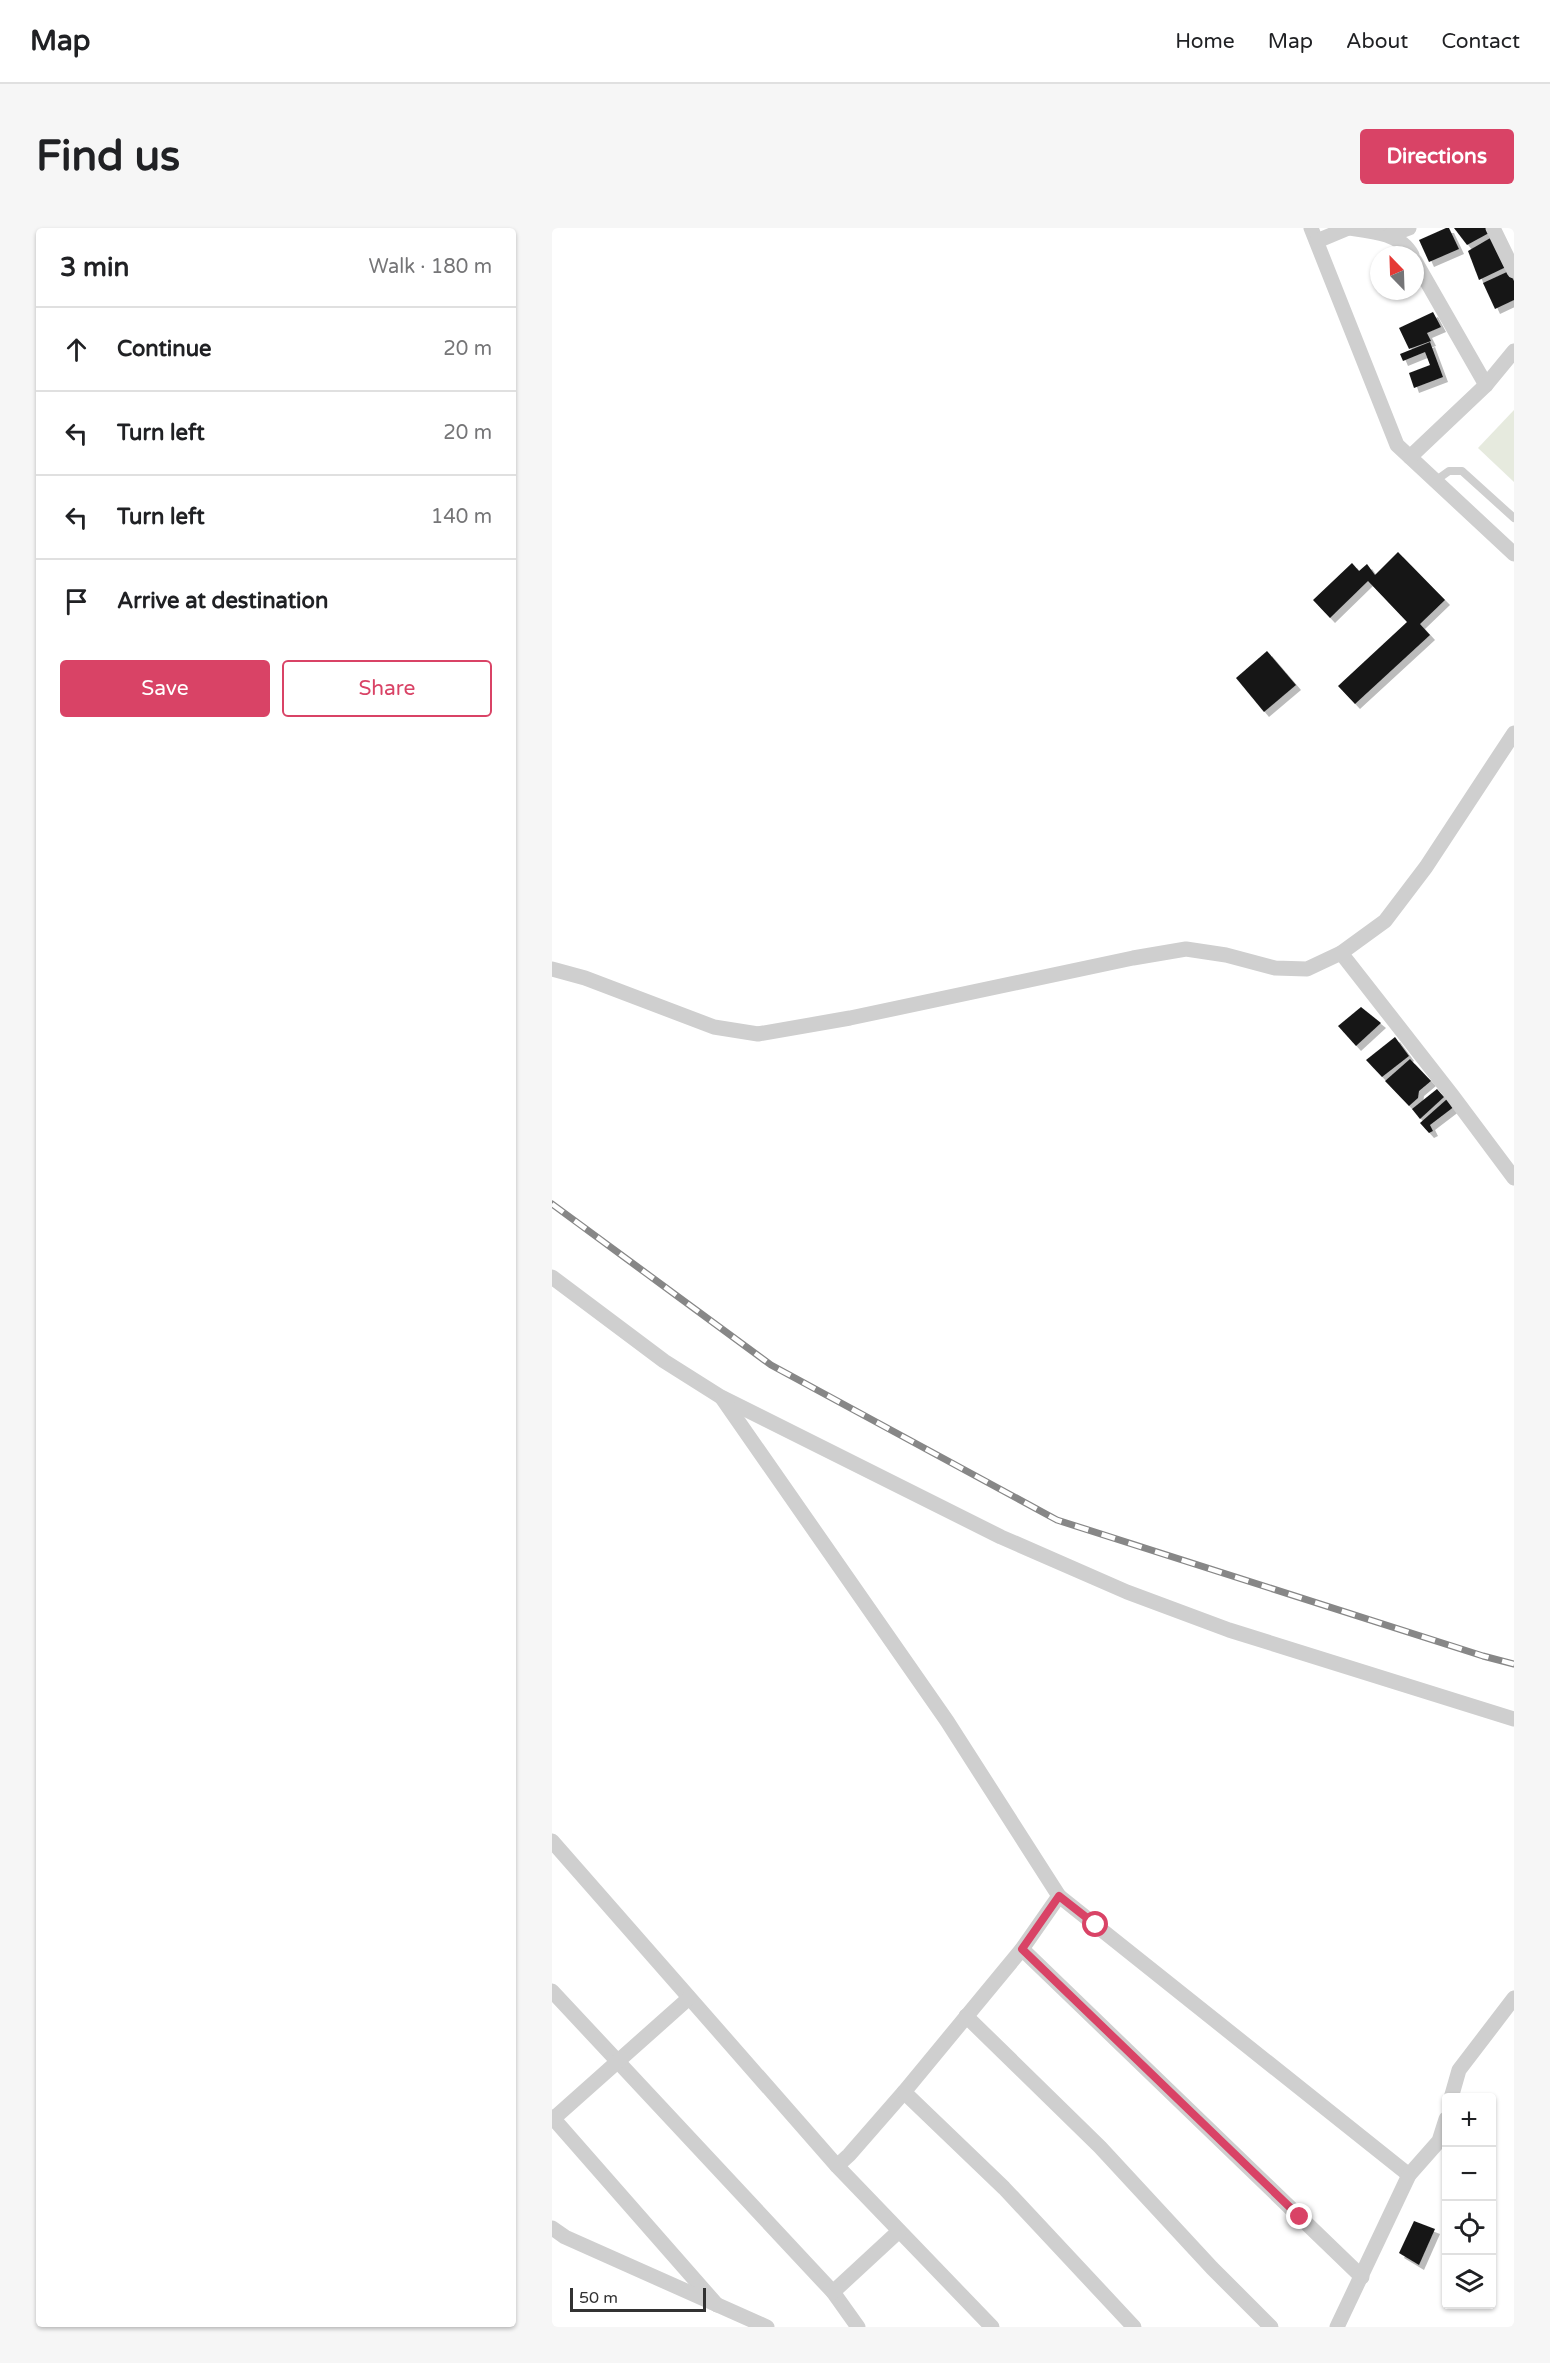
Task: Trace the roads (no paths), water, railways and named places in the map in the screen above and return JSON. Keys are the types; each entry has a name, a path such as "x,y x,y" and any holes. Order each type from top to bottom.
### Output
{"street":[{"path":"1404,246 1390,236 1348,228 1314,235 1397,445 1514,554"},
{"path":"1390,236 1409,228"},
{"path":"1494,228 1514,271"},
{"path":"1424,277 1486,385"},
{"path":"1410,457 1486,385 1514,351"},
{"path":"552,969 585,978 714,1027 758,1034 850,1018 1133,958 1186,949 1215,952 1275,968 1307,969 1341,953 1385,921 1426,867 1514,733"},
{"path":"1341,953 1514,1178"},
{"path":"552,1277 664,1361 721,1397 1001,1537 1127,1592 1229,1630 1514,1719"},
{"path":"721,1397 946,1721 1059,1896 1409,2175"},
{"path":"552,1841 837,2166 992,2327"},
{"path":"837,2166 904,2092 1022,1949 1059,1896"},
{"path":"1022,1949 1362,2277"},
{"path":"552,1991 833,2292 858,2327"},
{"path":"690,1998 552,2118 717,2305"},
{"path":"1452,2093 1459,2070 1514,1998"},
{"path":"966,2016 1100,2147 1212,2268 1272,2327"},
{"path":"904,2092 1004,2188 1134,2327"},
{"path":"1337,2327 1409,2175 1439,2141 1442,2132"},
{"path":"552,2228 565,2237 767,2327"},
{"path":"833,2292 899,2231"}],"lane":[{"path":"1435,481 1449,471 1462,471 1514,518"}],"railway":[{"path":"552,1204 771,1365 1057,1520 1514,1664"}]}
